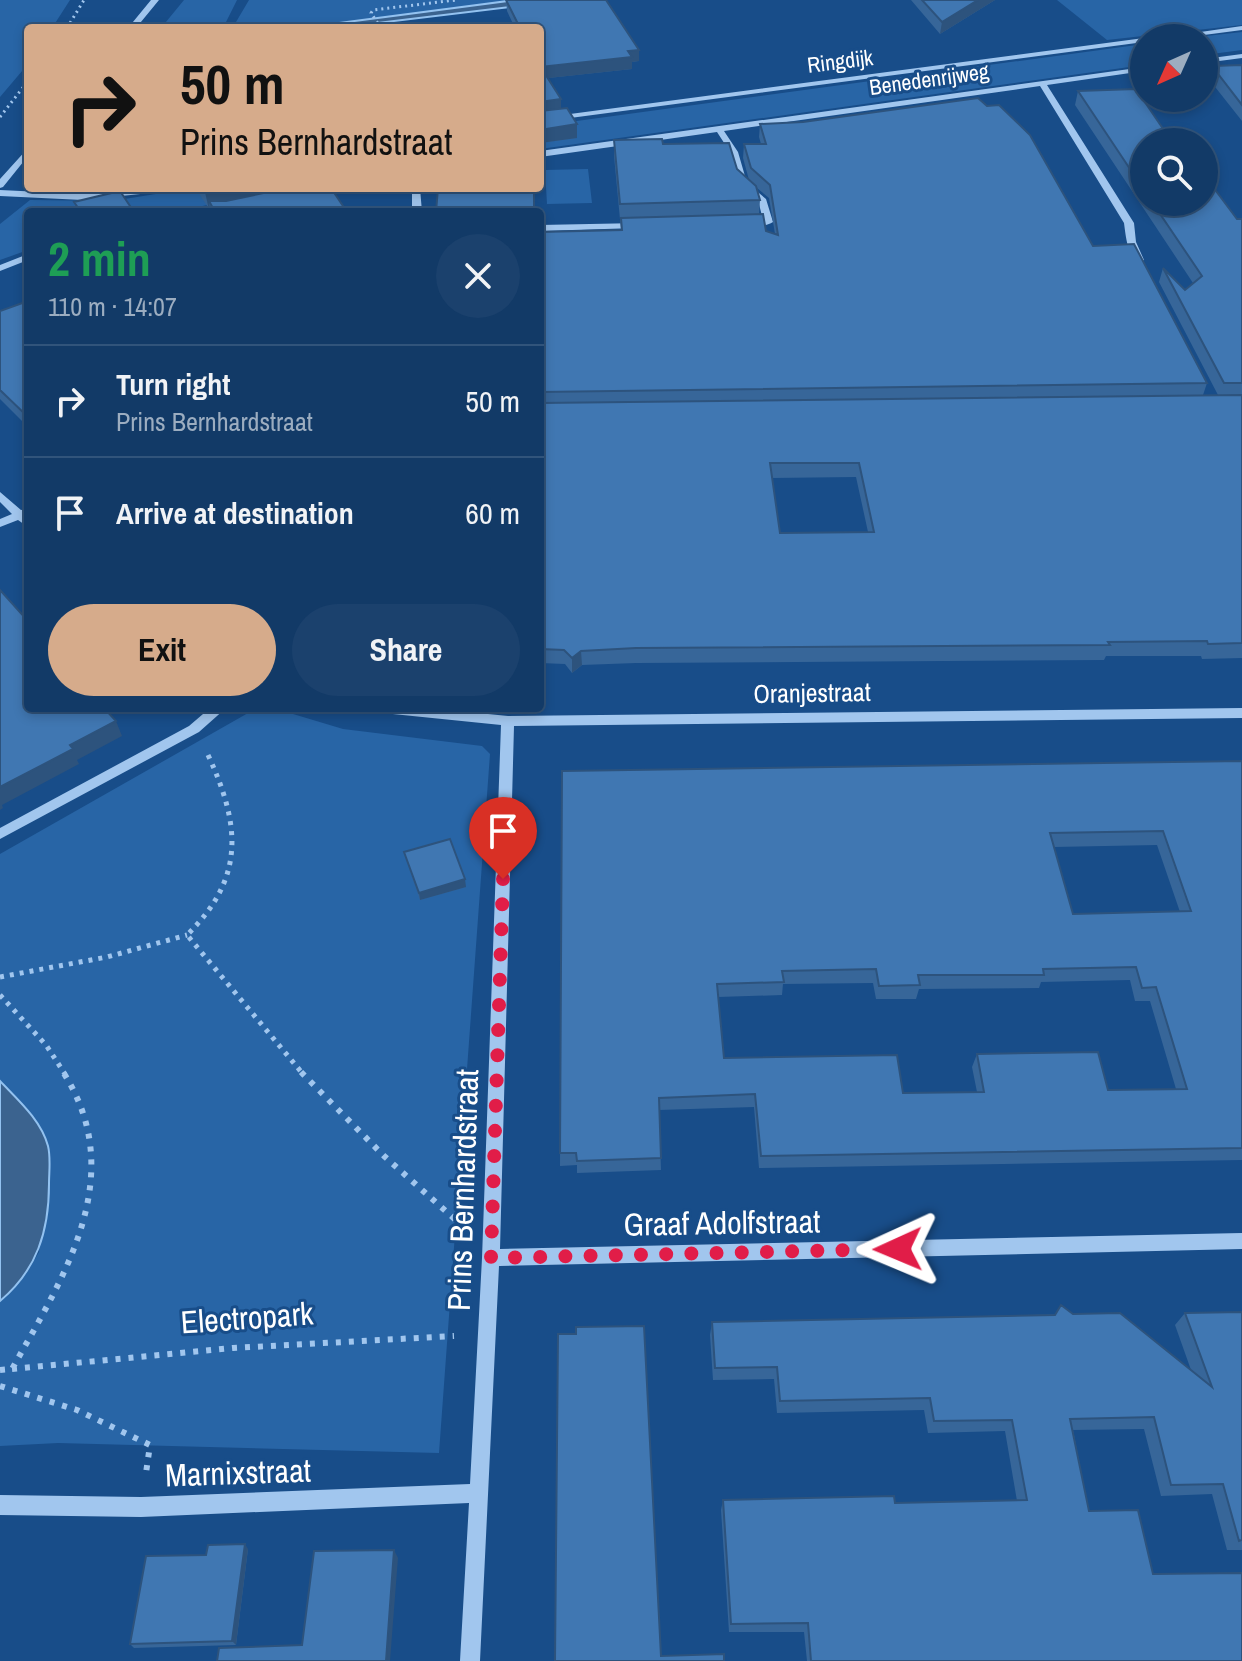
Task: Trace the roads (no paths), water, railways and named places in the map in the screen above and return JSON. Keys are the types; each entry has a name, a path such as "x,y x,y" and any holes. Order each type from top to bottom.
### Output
{"street":[{"path":"135,24 155,0"},
{"path":"1218,31 1242,28"},
{"name":"Ringdijk","path":"544,119 1130,42"},
{"path":"1218,59 1242,56"},
{"name":"Benedenrijweg","path":"544,153 1130,71"},
{"path":"1042,83 1129,223 1131,242 1143,268"},
{"path":"719,129 734,152 743,184 762,199 770,228 738,223"},
{"path":"0,185 24,156"},
{"path":"0,193 83,197 131,192"},
{"path":"544,228 647,225"},
{"path":"0,268 24,259"},
{"path":"0,496 24,515"},
{"path":"0,523 24,516"},
{"path":"0,834 194,729 214,712"},
{"name":"Oranjestraat","path":"421,712 508,721 1242,713"},
{"name":"Prins Bernhardstraat","path":"470,1661 491,1258 508,721"},
{"name":"Graaf Adolfstraat","path":"491,1258 1242,1241"},
{"name":"Marnixstraat","path":"0,1505 141,1507 478,1493"}]}
